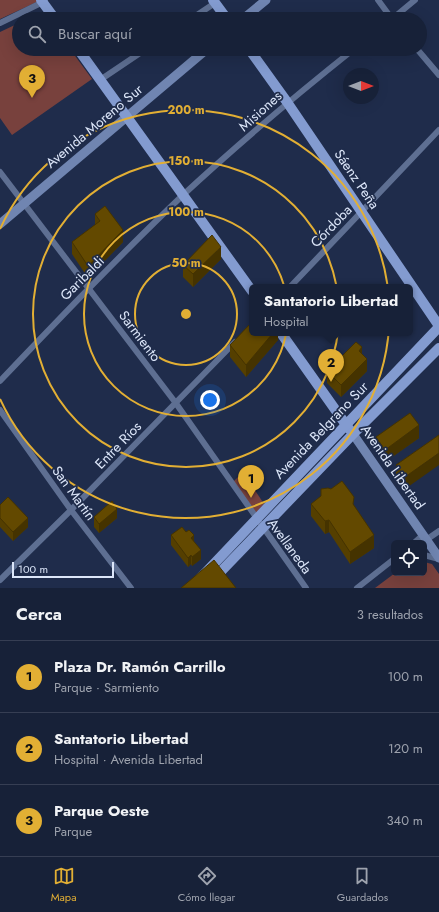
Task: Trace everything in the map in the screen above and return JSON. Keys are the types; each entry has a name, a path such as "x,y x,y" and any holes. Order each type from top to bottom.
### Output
{"main road":[{"path":"43,1 50,12"},
{"path":"214,2 222,12"},
{"path":"83,56 184,194 249,287"},
{"name":"Sáenz Peña","path":"254,56 288,102 410,284"},
{"name":"Sáenz Peña","path":"413,288 439,327"},
{"name":"Avenida Belgrano Sur","path":"191,588 439,327"},
{"name":"Avenida Libertad","path":"283,336 352,434"},
{"name":"Avenida Belgrano Sur","path":"206,588 352,434 439,348"}],"street":[{"path":"251,12 266,0"},
{"path":"378,0 387,12"},
{"path":"400,12 415,0"},
{"path":"22,12 43,1"},
{"path":"200,12 214,2"},
{"path":"0,23 12,17"},
{"path":"100,80 136,56"},
{"name":"Avenida Moreno Sur","path":"0,224 199,56"},
{"name":"Misiones","path":"184,194 288,102 345,56"},
{"path":"423,56 439,75"},
{"name":"Córdoba","path":"293,284 439,130"},
{"name":"Sarmiento","path":"0,172 175,402 256,519"},
{"name":"Garibaldi","path":"0,381 89,288 184,194"},
{"name":"Entre Ríos","path":"0,580 241,337"},
{"name":"San Martín","path":"0,410 71,510 131,588"},
{"name":"Avenida Libertad","path":"352,434 439,559"},
{"name":"Avellaneda","path":"256,519 306,588"},
{"path":"421,540 439,531"},
{"path":"427,556 439,559"},
{"path":"356,588 391,561"}],"shaded area":[{"path":"0,0 39,1 12,12 12,13 0,19"},
{"path":"12,26 12,56 75,56 92,79 12,135 0,118 0,32"},
{"path":"243,472 264,504 254,515 232,483"},
{"path":"427,563 432,564 439,574 439,588 375,588 391,576 427,576"}],"building":[{"path":"105,206 123,230 88,266 72,242 100,221 95,214"},
{"path":"212,235 221,247 193,274 183,265"},
{"path":"249,325 249,336 270,336 246,365 230,345"},
{"path":"356,342 362,347 359,351 367,359 341,385 327,371"},
{"path":"410,413 419,425 385,450 376,437"},
{"path":"439,435 439,453 405,477 396,465"},
{"path":"342,481 354,497 353,504 374,535 350,552 329,520 325,521 311,504 321,496 321,489 331,489"},
{"path":"8,497 28,518 13,532 0,518 0,505"},
{"path":"112,501 117,509 99,524 94,517"},
{"path":"182,527 186,532 189,530 194,535 191,538 201,550 192,557 191,555 188,558 171,535"},
{"path":"214,560 236,588 181,588"}],"place":[{"name":"Parque Oeste","path":"32,98"},
{"name":"Santatorio Libertad","path":"331,382"},
{"name":"Plaza Dr. Ramón Carrillo","path":"251,498"}]}
